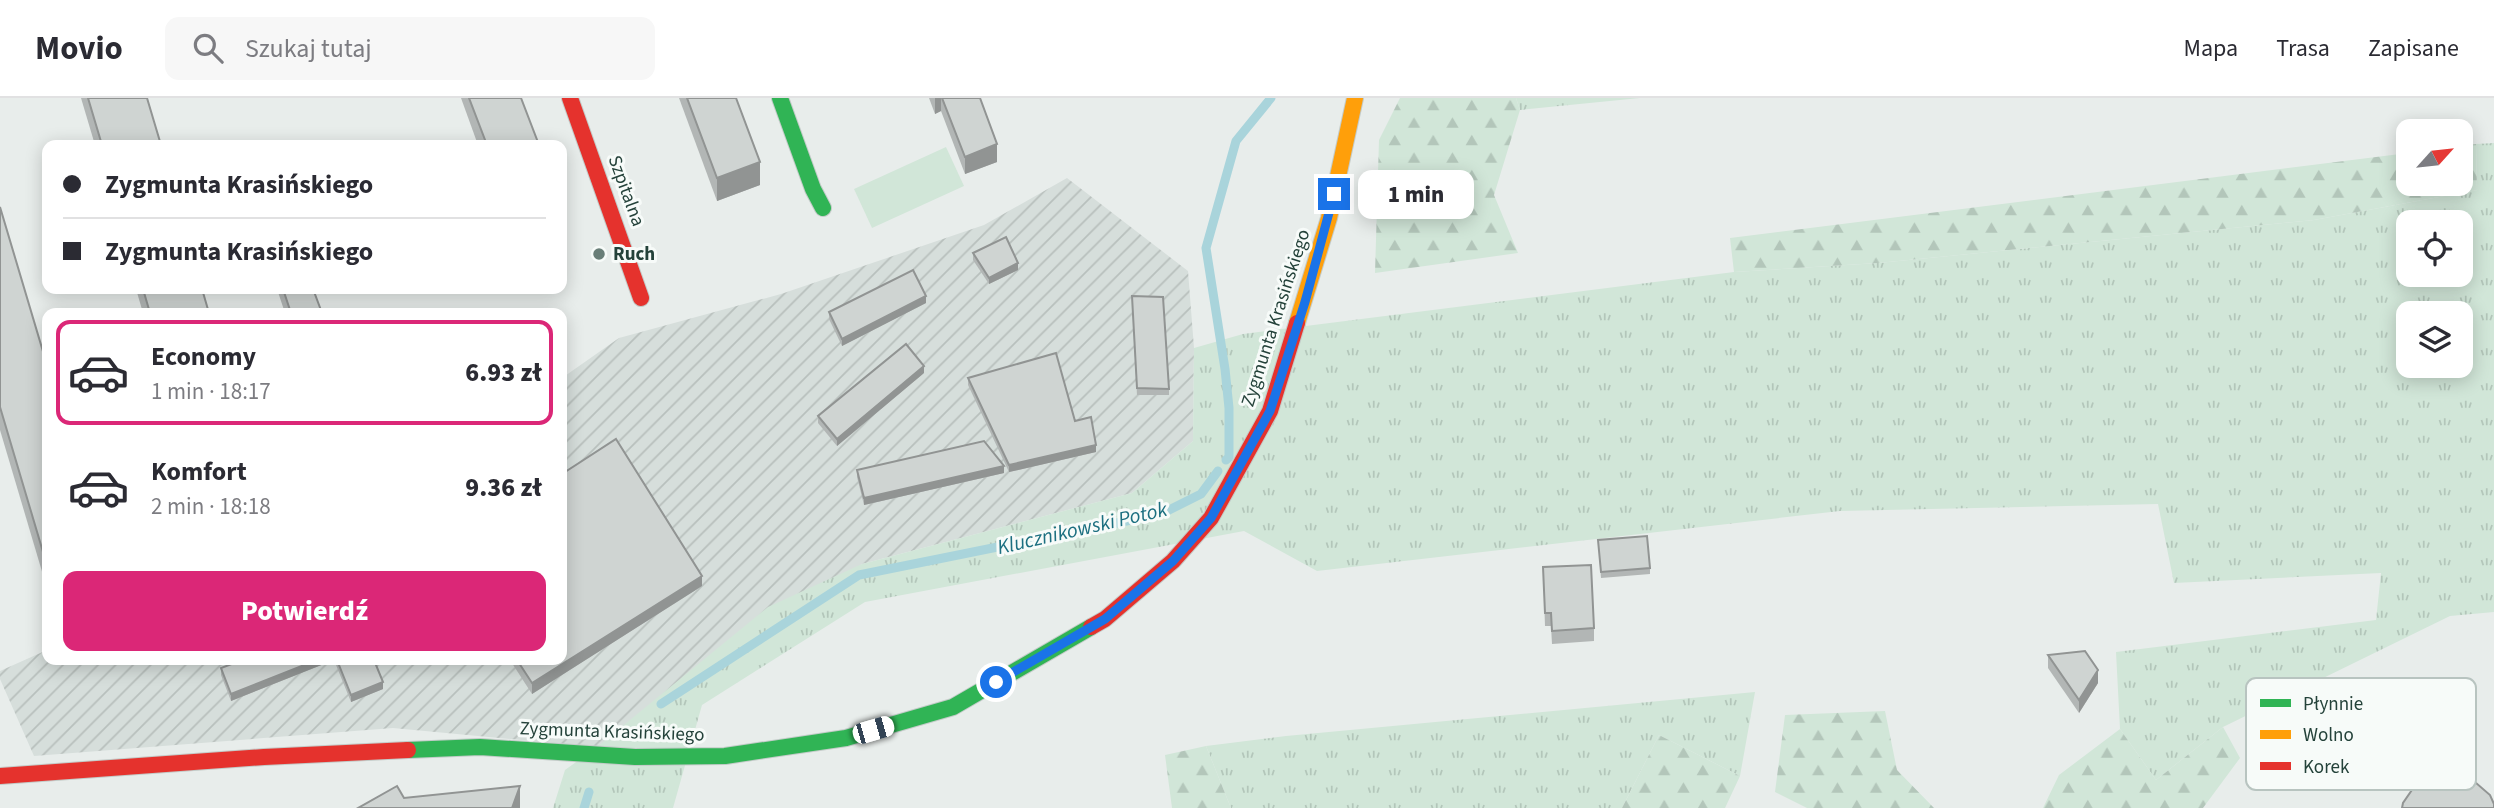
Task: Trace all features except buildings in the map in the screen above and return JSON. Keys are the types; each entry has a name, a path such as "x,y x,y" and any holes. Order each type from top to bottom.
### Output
{"street":[{"name":"Szpitalna","path":"570,98 641,298"},
{"path":"780,98 813,189 823,208"},
{"name":"Zygmunta Krasińskiego","path":"0,776 264,757 480,747 635,757 725,756 846,738 953,707 1105,619 1173,561 1211,518 1270,411 1329,218 1355,98"}],"shaded area":[{"path":"1067,178 1188,271 1194,348 1193,441 1132,493 862,564 597,747 393,728 34,756 0,679 0,671 42,652 42,665 567,665 567,374 619,338 781,294 984,225"}],"green space":[{"path":"1400,98 1516,98 1520,110 1494,195 1518,253 1375,273 1379,140"},
{"path":"1516,98 1640,98 1520,110"},
{"path":"2494,143 2494,612 2450,616 2323,678 2246,678 2246,716 2223,727 2156,780 2120,729 2116,652 2376,620 2381,573 2174,583 2158,504 1840,511 1317,571 1244,531 865,602 702,705 673,808 553,808 565,770 597,747 768,607 862,564 1132,493 1193,441 1194,348 1243,334 1734,272 1878,263 2314,220 2444,196 2473,196 2473,191 2477,190 2476,144"},
{"path":"2473,144 2476,144 2477,190 2473,191"},
{"path":"946,147 964,186 872,228 854,189"},
{"path":"2396,155 2396,196 2444,196 2314,220 1878,263 1734,272 1730,238"},
{"path":"1755,692 1740,776 1659,735 1622,808 1231,808 1206,746 1286,736"},
{"path":"1885,711 1897,770 1934,808 1807,808 1775,792 1785,715"},
{"path":"2223,727 2240,758 2203,808 2043,808 2059,775 2120,729 2156,780"},
{"path":"1659,735 1740,776 1725,808 1622,808"},
{"path":"1206,746 1231,808 1172,808 1165,755"}],"waterway":[{"name":"Klucznikowski Potok","path":"1226,460 1229,457 1229,408 1206,248 1236,141 1271,98"},
{"name":"Klucznikowski Potok","path":"661,704 859,575 1161,514 1201,494 1218,471"},
{"name":"Klucznikowski Potok","path":"584,808 589,792"}],"traffic: fast":[{"path":"780,98 813,189 823,208"},
{"path":"408,750 480,747 635,757 725,756 846,738 953,707 1091,627"}],"traffic: slow":[{"path":"1297,323 1329,218 1355,98"}],"traffic: jam":[{"path":"570,98 641,298"},
{"path":"1091,627 1105,619 1173,561 1211,518 1270,411 1297,323"},
{"path":"0,776 264,757 408,750"}],"place":[{"name":"Ruch","path":"599,254"}],"route":[{"path":"996,682 1105,619 1173,561 1211,518 1270,411 1305,302 1334,194"}]}
